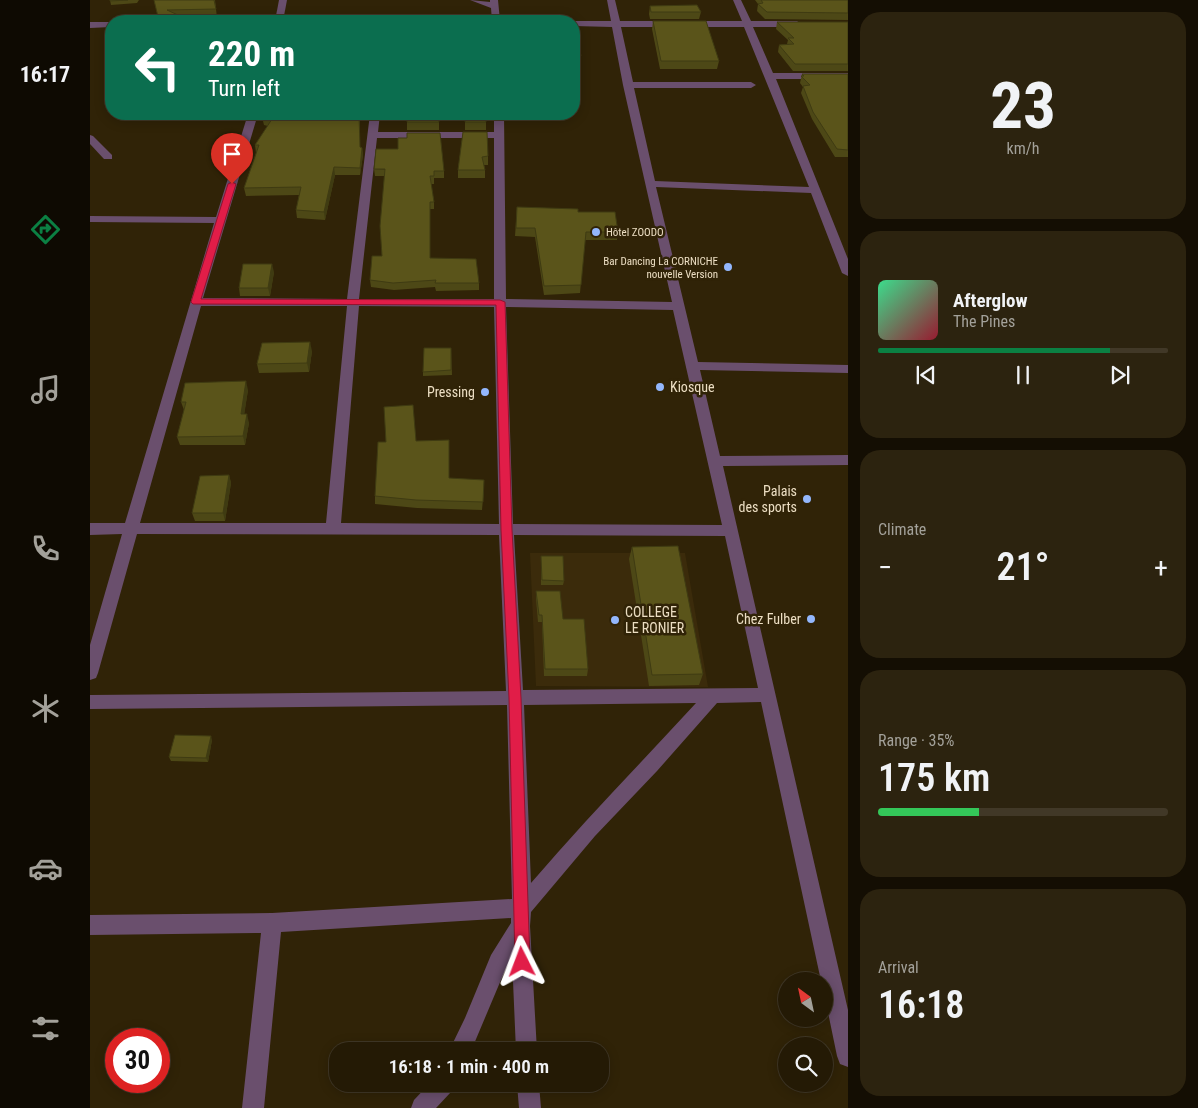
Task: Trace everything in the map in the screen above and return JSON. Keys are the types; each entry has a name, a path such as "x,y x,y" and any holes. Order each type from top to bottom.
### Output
{"street":[{"path":"280,15 284,0"},
{"path":"474,0 494,3"},
{"path":"610,0 848,1056"},
{"path":"736,0 770,76 848,273"},
{"path":"580,24 802,24"},
{"path":"90,25 105,25"},
{"path":"770,76 848,76"},
{"path":"628,85 751,85"},
{"path":"90,673 196,302 251,120"},
{"path":"333,528 353,302 374,120"},
{"path":"499,120 500,302 506,530 515,698 527,1042"},
{"path":"373,135 500,135"},
{"path":"90,138 108,157"},
{"path":"650,184 815,190"},
{"path":"90,219 222,220"},
{"path":"196,302 500,302 678,306"},
{"path":"692,366 848,369"},
{"path":"714,461 848,460"},
{"path":"90,529 333,528 731,531"},
{"path":"464,1042 498,962 521,917 588,830 651,765 713,696"},
{"path":"90,702 768,696"},
{"path":"90,925 521,917"},
{"path":"254,1108 272,923"},
{"path":"422,1108 436,1092"},
{"path":"529,1092 530,1108"}],"shaded area":[{"name":"COLLEGE LE RONIER","path":"530,553 685,553 708,687 536,686"}],"building":[{"path":"154,0 214,0 216,9 167,10 178,15 158,15"},
{"path":"761,0 848,0 848,13 767,12 758,4 763,3"},
{"path":"697,5 701,12 651,12 650,6"},
{"path":"653,21 706,21 719,61 661,61"},
{"path":"777,22 848,22 848,64 795,64 779,45 794,44 788,38 794,38"},
{"path":"802,74 848,74 848,150 837,149 813,112 803,86 810,85 801,76 804,76"},
{"path":"271,120 359,120 360,147 362,148 360,168 334,167 324,212 296,210 301,187 244,188 259,145 255,145"},
{"path":"407,120 439,120 439,122 407,122"},
{"path":"465,120 486,120 486,122 465,122"},
{"path":"463,132 487,132 488,156 482,157 485,170 458,170"},
{"path":"407,133 440,133 444,171 434,171 434,176 430,176 434,202 430,202 430,258 476,259 479,283 435,283 436,280 393,283 370,280 372,256 382,256 380,226 385,169 374,169 376,149 398,149 398,138 407,138"},
{"path":"517,207 578,209 578,212 615,212 618,232 586,232 581,285 544,286 535,228 516,228"},
{"path":"243,264 272,264 268,288 239,288"},
{"path":"310,342 307,363 257,364 262,343"},
{"path":"424,348 451,348 451,370 423,372"},
{"path":"246,381 241,414 247,414 243,436 177,437 186,402 181,402 185,383"},
{"path":"413,405 416,441 449,440 449,478 484,480 483,502 416,500 375,496 378,442 386,442 384,407"},
{"path":"229,475 223,513 192,513 200,476"},
{"path":"678,546 703,674 652,675 632,547"},
{"path":"541,556 563,556 564,581 542,580"},
{"path":"536,591 560,591 563,619 584,619 588,669 545,669 542,615 539,615"},
{"path":"175,735 211,736 206,758 169,757"}],"place":[{"name":"Hôtel ZOODO","path":"596,232"},
{"name":"Bar Dancing La CORNICHE nouvelle Version","path":"728,267"},
{"name":"Kiosque","path":"660,387"},
{"name":"Pressing","path":"485,392"},
{"name":"Palais des sports","path":"807,499"},
{"name":"Chez Fulber","path":"811,619"},
{"name":"COLLEGE LE RONIER","path":"615,620"}],"route":[{"path":"232,184 196,302 500,302 506,530 515,698 522,908 520,926 522,962"}]}
